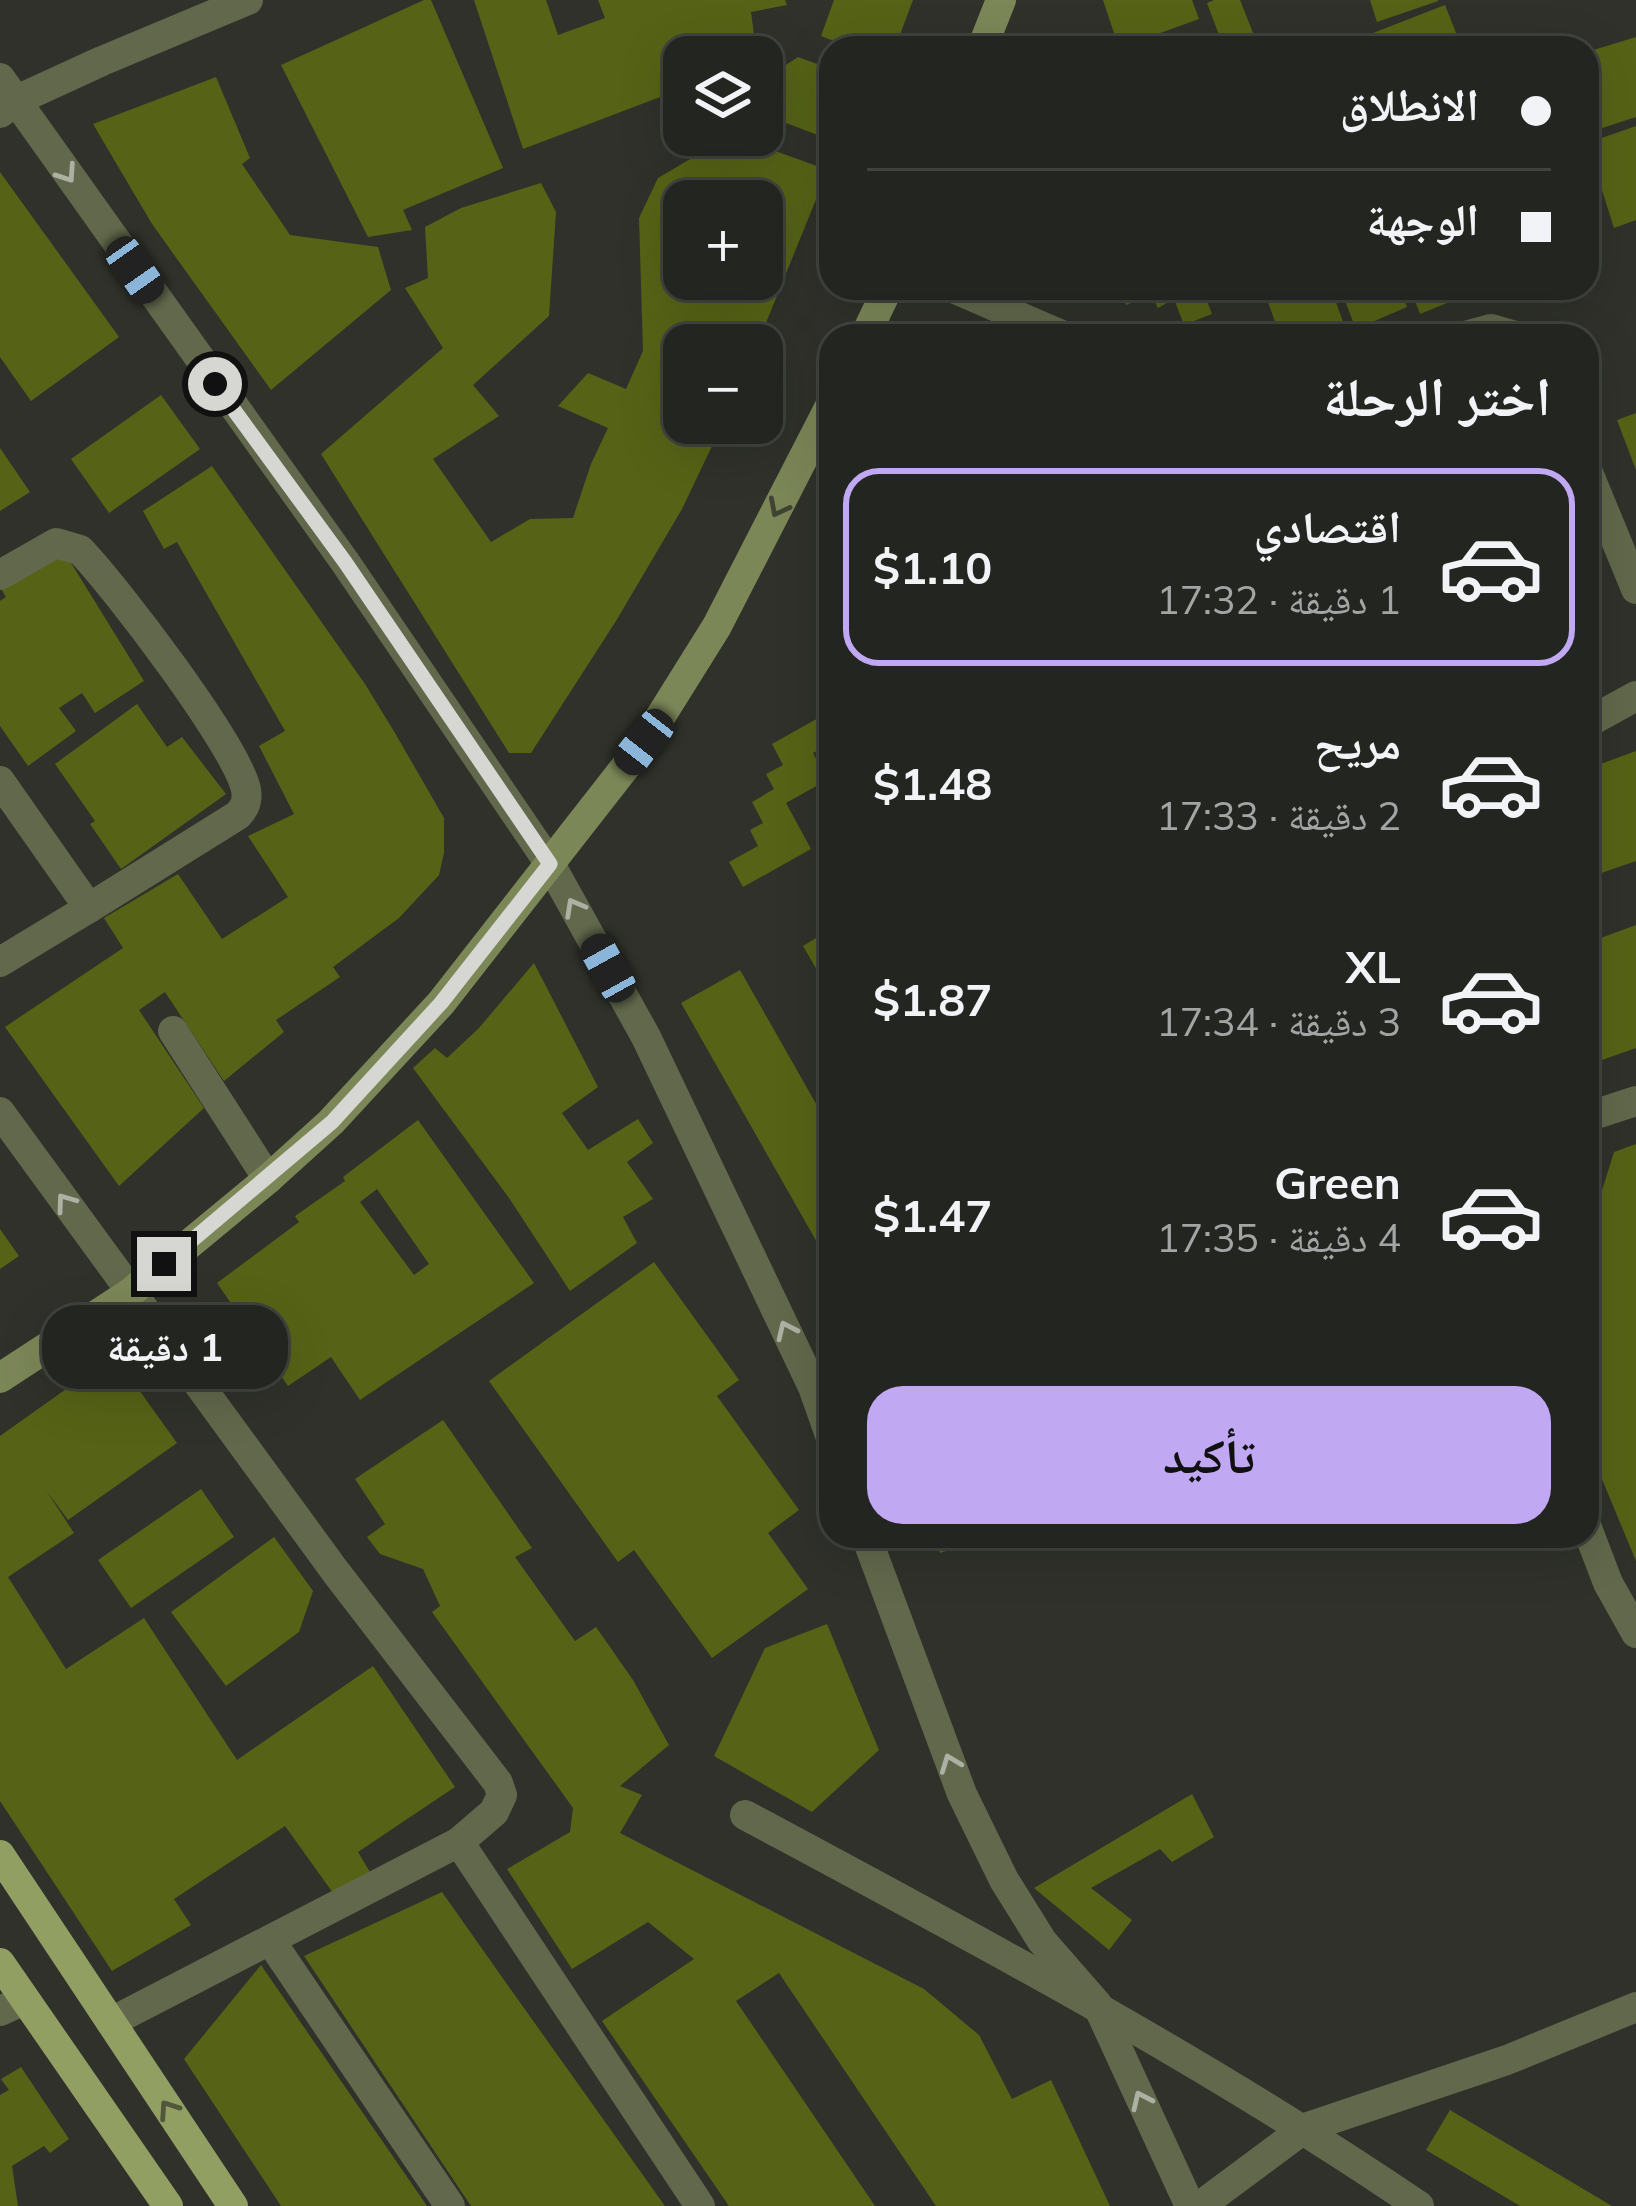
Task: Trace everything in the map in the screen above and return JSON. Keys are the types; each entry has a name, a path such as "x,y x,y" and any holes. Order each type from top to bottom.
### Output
{"main road":[{"path":"0,1855 233,2206"},
{"path":"0,1963 12,2006 168,2206"}],"street":[{"path":"248,0 6,97 345,562 550,864 646,1037 819,1376"},
{"path":"986,36 1000,0"},
{"path":"980,300 1036,324"},
{"path":"0,1378 130,1293 268,1179 332,1122 441,1003 644,742 717,626 819,427"},
{"path":"1599,499 1636,590"},
{"path":"0,574 56,543 80,550 199,708 235,762 246,791 238,815 0,962"},
{"path":"1599,716 1636,696"},
{"path":"0,781 88,908"},
{"path":"173,1031 268,1179"},
{"path":"1599,1113 1636,1101"},
{"path":"0,1112 421,1688 498,1783 502,1796 494,1812 460,1842 111,2023"},
{"path":"870,1548 962,1794 1004,1880 1042,1941 1097,2004 1195,2206 1305,2128 1507,2060 1636,2007"},
{"path":"1595,1548 1636,1633"},
{"path":"745,1815 1097,2004 1305,2128 1419,2206"},
{"path":"460,1842 700,2206"},
{"path":"270,1940 450,2206"}],"building":[{"path":"431,0 503,168 403,210 412,230 368,237 281,65"},
{"path":"474,0 546,0 558,35 605,18 598,0 785,0 787,5 751,12 754,36 663,36 663,96 523,149"},
{"path":"834,0 913,0 900,36 821,36"},
{"path":"1103,0 1192,0 1199,19 1152,36 1115,36"},
{"path":"1240,0 1254,36 1219,36 1207,3"},
{"path":"1370,0 1438,0 1438,1 1377,22"},
{"path":"1445,5 1457,36 1374,36"},
{"path":"1636,37 1636,117 1599,129 1599,48"},
{"path":"798,57 819,65 819,135 783,122 783,67"},
{"path":"216,77 250,158 242,164 290,235 378,247 391,290 271,390 152,224 93,124"},
{"path":"1636,126 1636,220 1614,228 1599,181 1599,139"},
{"path":"783,154 819,167 819,192 783,281 783,180 663,180 663,300 775,300 766,324 663,324 663,444 713,444 682,509 531,753 509,753 321,454 443,348 405,288 428,278 425,227 461,208 541,183 556,212 549,316 473,385 499,416 433,459 491,542 530,519 573,518 608,428 558,406 588,373 626,389 643,351 639,218 658,178 695,156"},
{"path":"0,172 119,337 31,401 0,357"},
{"path":"1174,300 1207,300 1212,314 1184,324"},
{"path":"1267,300 1335,300 1344,324 1276,324"},
{"path":"1345,300 1404,300 1407,307 1368,324 1354,324"},
{"path":"1415,300 1454,300 1420,314"},
{"path":"161,395 200,449 109,513 71,459"},
{"path":"1636,413 1636,470 1617,420"},
{"path":"0,448 30,492 0,511"},
{"path":"212,466 395,733 444,818 444,853 439,875 399,918 333,967 340,977 276,1020 284,1032 224,1081 165,992 139,1010 204,1108 119,1186 5,1027 123,948 104,918 178,874 222,939 288,897 248,836 294,814 259,746 285,731 177,542 164,549 143,511"},
{"path":"50,550 68,558 144,681 95,713 82,693 59,708 76,731 28,766 0,726 0,601 6,597 0,587"},
{"path":"137,704 167,747 182,737 226,794 121,869 55,764"},
{"path":"819,718 819,750 813,753 819,765 819,784 786,803 811,849 743,887 729,862 758,846 750,830 763,823 752,802 774,789 766,774 783,765 772,744"},
{"path":"1636,751 1636,861 1599,874 1599,765"},
{"path":"1636,925 1636,1048 1602,1060 1599,1052 1599,939"},
{"path":"819,936 819,973 803,946"},
{"path":"534,963 598,1087 562,1113 588,1150 638,1119 653,1143 627,1162 653,1199 623,1217 637,1243 570,1291 509,1198 413,1068 435,1048 447,1058"},
{"path":"740,970 819,1109 819,1246 681,1003"},
{"path":"418,1120 534,1283 360,1400 331,1357 288,1386 217,1283 299,1222 295,1216 345,1181 343,1177","holes":["377,1189 429,1264 414,1275 360,1202"]},
{"path":"1636,1144 1636,1561 1599,1472 1599,1200 1614,1152"},
{"path":"0,1229 19,1256 0,1269"},
{"path":"654,1262 739,1380 717,1396 799,1510 768,1533 808,1589 712,1658 634,1550 618,1562 489,1381"},
{"path":"114,1355 177,1443 68,1520 46,1490 74,1533 8,1577 66,1669 144,1618 237,1760 373,1666 455,1787 358,1852 370,1872 333,1893 285,1826 174,1899 191,1925 112,1971 0,1801 0,1436"},
{"path":"443,1420 532,1548 515,1557 575,1641 596,1627 669,1745 620,1786 642,1795 620,1833 924,1989 979,2035 1012,2099 1051,2080 1110,2206 936,2206 779,1973 736,2001 875,2206 729,2206 602,2021 694,1959 648,1922 572,1969 507,1869 570,1832 573,1808 432,1612 440,1606 423,1569 380,1554 367,1537 385,1524 355,1479"},
{"path":"201,1489 234,1537 131,1608 98,1560"},
{"path":"274,1537 313,1591 299,1632 226,1686 171,1612"},
{"path":"827,1624 879,1750 812,1812 714,1756 765,1648"},
{"path":"1192,1794 1214,1837 1172,1862 1160,1849 1091,1888 1132,1920 1109,1950 1034,1888"},
{"path":"442,1892 665,2206 471,2206 304,1956"},
{"path":"261,1965 427,2206 281,2206 184,2059"},
{"path":"21,2067 69,2139 50,2153 44,2146 12,2166 18,2206 0,2206 0,2095 9,2090 1,2079"},
{"path":"1450,2110 1612,2206 1520,2206 1426,2150"}],"route":[{"path":"164,1264 332,1122 441,1003 550,864 345,562 215,384"}]}
